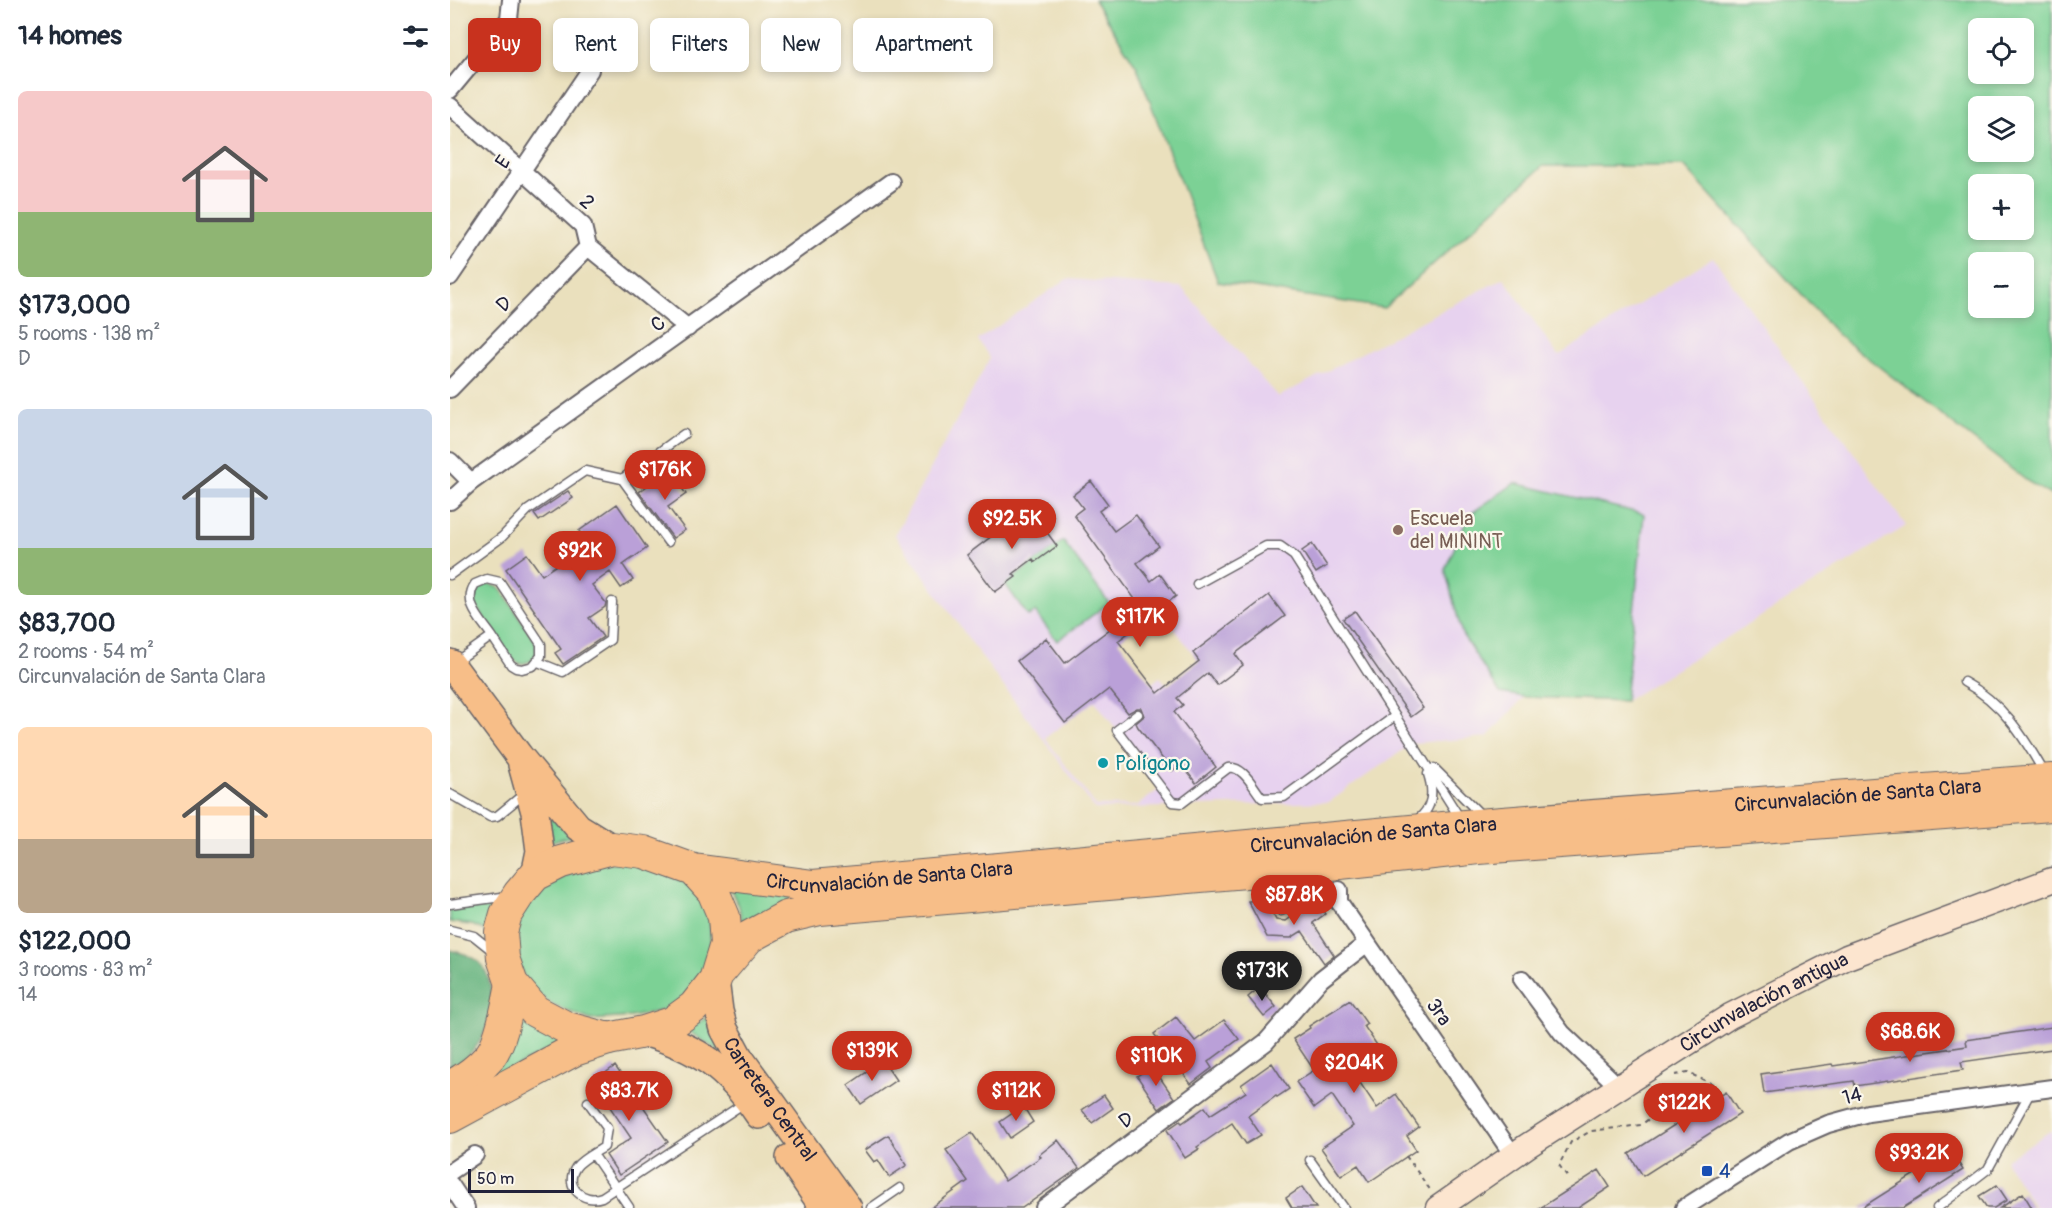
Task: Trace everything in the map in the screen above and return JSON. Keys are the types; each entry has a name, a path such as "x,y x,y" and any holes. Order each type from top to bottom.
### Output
{"highway":[{"name":"Circunvalación de Santa Clara","path":"717,976 749,937 786,917 820,909 1303,867 1476,835 2051,788"},
{"name":"Circunvalación de Santa Clara","path":"694,870 813,886 1401,832 1476,835"},
{"path":"450,1087 468,1077 491,1054 504,1020 507,971 501,932 506,914 527,885 561,862 612,848 644,852 694,870 713,891 724,917 726,944 717,976 694,1007 672,1023 574,1050 450,1118"},
{"path":"507,971 535,1011 567,1028 608,1040"}],"main road":[{"path":"451,664 519,756 579,827 612,848"},
{"path":"519,756 535,812 540,851 527,885"},
{"name":"Carretera Central","path":"717,976 719,1011 724,1029 739,1057 848,1208"},
{"name":"Carretera Central","path":"644,1032 673,1041 699,1053 728,1076 749,1100 824,1208"}],"street":[{"path":"450,90 509,19 511,0"},
{"name":"E","path":"450,277 589,72"},
{"name":"2","path":"450,106 583,226 588,247 688,328"},
{"name":"C","path":"450,501 471,482 891,182"},
{"name":"D","path":"450,389 588,247"},
{"path":"450,461 471,482"},
{"name":"Circunvalación antigua","path":"1446,1206 1513,1155 1730,1016 1847,957 2052,879"},
{"name":"3ra","path":"1339,896 1366,944 1513,1155"},
{"name":"D","path":"1044,1208 1266,1042 1321,979 1366,944"},
{"path":"1522,980 1562,1033 1618,1086"},
{"name":"14","path":"1684,1208 1789,1141 1828,1124 1868,1113 2052,1088"},
{"path":"450,1172 475,1155"},
{"path":"450,1184 466,1208"}],"lane":[{"path":"622,479 684,434"},
{"path":"652,457 678,466 694,466"},
{"path":"450,575 502,537 528,510 585,471 622,479 669,542"},
{"path":"1197,584 1266,546 1280,546 1294,556 1421,756 1476,835"},
{"path":"487,579 500,582 541,644 542,651 538,662 534,666 522,669 511,665 492,636 470,603 469,596 475,584 487,579"},
{"path":"538,662 563,672 610,640 612,602"},
{"path":"451,664 492,636"},
{"path":"1964,682 1983,693 2022,735 2051,788"},
{"path":"1138,714 1117,730 1172,802 1182,803 1228,768 1234,767 1240,770 1262,798 1284,797 1395,716"},
{"path":"1401,832 1423,816 1432,799 1432,786 1421,756"},
{"path":"1421,756 1470,807 1476,835"},
{"path":"450,794 490,817 497,816 529,790"},
{"path":"450,904 527,885"},
{"path":"1281,911 1314,897 1339,896"},
{"path":"450,930 474,936 507,971"},
{"path":"1938,1208 1988,1169 2031,1091"},
{"path":"588,1102 607,1128 603,1147 578,1164 574,1170 572,1183 574,1189 589,1200 602,1197 749,1100"},
{"path":"593,1154 629,1207"},
{"path":"1310,1160 1344,1208"},
{"path":"872,1208 900,1188"},
{"path":"872,1208 883,1208"}],"path":[{"path":"1668,1077 1688,1072 1713,1084"},
{"path":"1567,1176 1559,1165 1571,1142 1591,1131 1641,1125 1663,1108 1664,1103 1653,1084 1660,1080"},
{"path":"1406,1156 1446,1206"}],"shaded area":[{"name":"Escuela del MININT","path":"1713,257 1906,526 1625,701 1524,697 1487,737 1413,743 1329,802 1095,809 984,660 895,535 990,358 978,340 1067,279 1181,287 1278,397 1504,278 1558,356","holes":["1159,609 1199,661 1168,686 1160,677 1151,684 1118,641","1095,701 1161,788 1137,806 1096,806 1045,738"]},
{"path":"2052,1130 2052,1208 2035,1208 2005,1160"}],"green space":[{"path":"1094,0 2052,0 2052,496 2027,481 1838,335 1684,166 1543,166 1384,308 1218,282 1137,67"},
{"path":"1515,483 1644,514 1625,701 1524,697 1500,693 1462,634 1445,569 1469,515"},
{"path":"1063,541 1109,603 1057,641 1035,612 1028,616 1005,584"},
{"path":"487,583 500,588 536,642 537,653 531,661 521,664 511,659 475,605 476,591"},
{"path":"547,813 572,836 548,842"},
{"path":"635,862 696,887 710,911 711,961 693,988 669,1009 631,1017 591,1020 555,1006 532,990 515,960 514,933 520,913 541,887 593,863"},
{"path":"727,884 832,893 743,933 739,906"},
{"path":"492,903 486,931 472,925 450,922 450,910"},
{"path":"450,950 470,956 482,965 492,997 489,1022 478,1044 461,1061 450,1068"},
{"path":"518,1015 567,1041 450,1099"},
{"path":"707,1017 727,1057 687,1030"}],"building":[{"path":"669,470 686,494 668,507 685,530 673,538 639,492"},
{"path":"1091,481 1108,504 1099,511 1114,531 1136,515 1159,546 1137,563 1151,581 1160,574 1176,596 1118,641 1158,693 1199,661 1193,653 1269,595 1285,616 1235,654 1243,665 1217,685 1208,673 1177,698 1183,705 1174,712 1216,767 1196,783 1181,764 1172,771 1138,727 1136,723 1144,716 1141,708 1128,713 1109,689 1065,723 1017,661 1046,638 1065,663 1140,606 1074,515 1083,508 1073,495"},
{"path":"568,491 573,498 539,521 534,514"},
{"path":"617,504 647,548 623,565 633,580 621,588 610,572 592,585 606,603 605,607 589,618 603,637 563,664 555,653 561,649 506,569 527,554 542,575 588,543 579,531"},
{"path":"1029,508 1057,546 1035,562 1033,559 1013,574 1016,577 995,592 967,555"},
{"path":"1312,544 1327,566 1316,573 1302,551"},
{"path":"1355,611 1423,708 1411,717 1343,619"},
{"path":"1265,899 1276,920 1286,921 1304,908 1319,904 1325,914 1313,923 1334,955 1324,963 1302,931 1291,938 1267,937 1248,901"},
{"path":"1260,987 1276,1007 1264,1017 1248,997"},
{"path":"1350,1000 1367,1024 1364,1026 1385,1057 1356,1077 1377,1108 1396,1094 1419,1127 1407,1136 1416,1150 1369,1182 1358,1165 1341,1176 1321,1148 1353,1126 1332,1095 1314,1108 1296,1082 1314,1070 1293,1039"},
{"path":"1176,1017 1195,1041 1224,1020 1239,1039 1208,1062 1212,1068 1191,1084 1154,1034"},
{"path":"2052,1027 2052,1049 1961,1062 1963,1070 1855,1086 1854,1081 1764,1093 1761,1074 1967,1046 1966,1040"},
{"path":"883,1061 896,1080 861,1104 848,1085"},
{"path":"1272,1063 1289,1089 1248,1116 1261,1135 1246,1144 1232,1123 1185,1158 1167,1130 1205,1107 1210,1115 1246,1092 1241,1085"},
{"path":"615,1066 668,1142 619,1175 606,1155 631,1138 593,1082"},
{"path":"1152,1066 1174,1098 1159,1109 1137,1076"},
{"path":"1726,1092 1740,1114 1643,1176 1629,1154"},
{"path":"1104,1095 1113,1108 1092,1123 1082,1110"},
{"path":"1023,1106 1033,1122 1010,1138 1000,1122"},
{"path":"972,1133 1005,1181 1041,1157 1039,1155 1058,1140 1079,1168 1022,1208 931,1208 968,1181 946,1150"},
{"path":"888,1135 907,1165 889,1177 878,1160 874,1162 865,1150"},
{"path":"1951,1151 1963,1170 1903,1208 1861,1208"},
{"path":"1599,1170 1610,1187 1578,1208 1540,1208"},
{"path":"1997,1185 2007,1200 1994,1208 1987,1208 1979,1196"},
{"path":"1302,1187 1316,1208 1292,1208 1286,1198"},
{"path":"2023,1193 2032,1208 2000,1208"}],"place":[{"name":"Escuela del MININT","path":"1398,530"},
{"name":"Polígono","path":"1103,763"},
{"name":"4","path":"1707,1171"}]}
